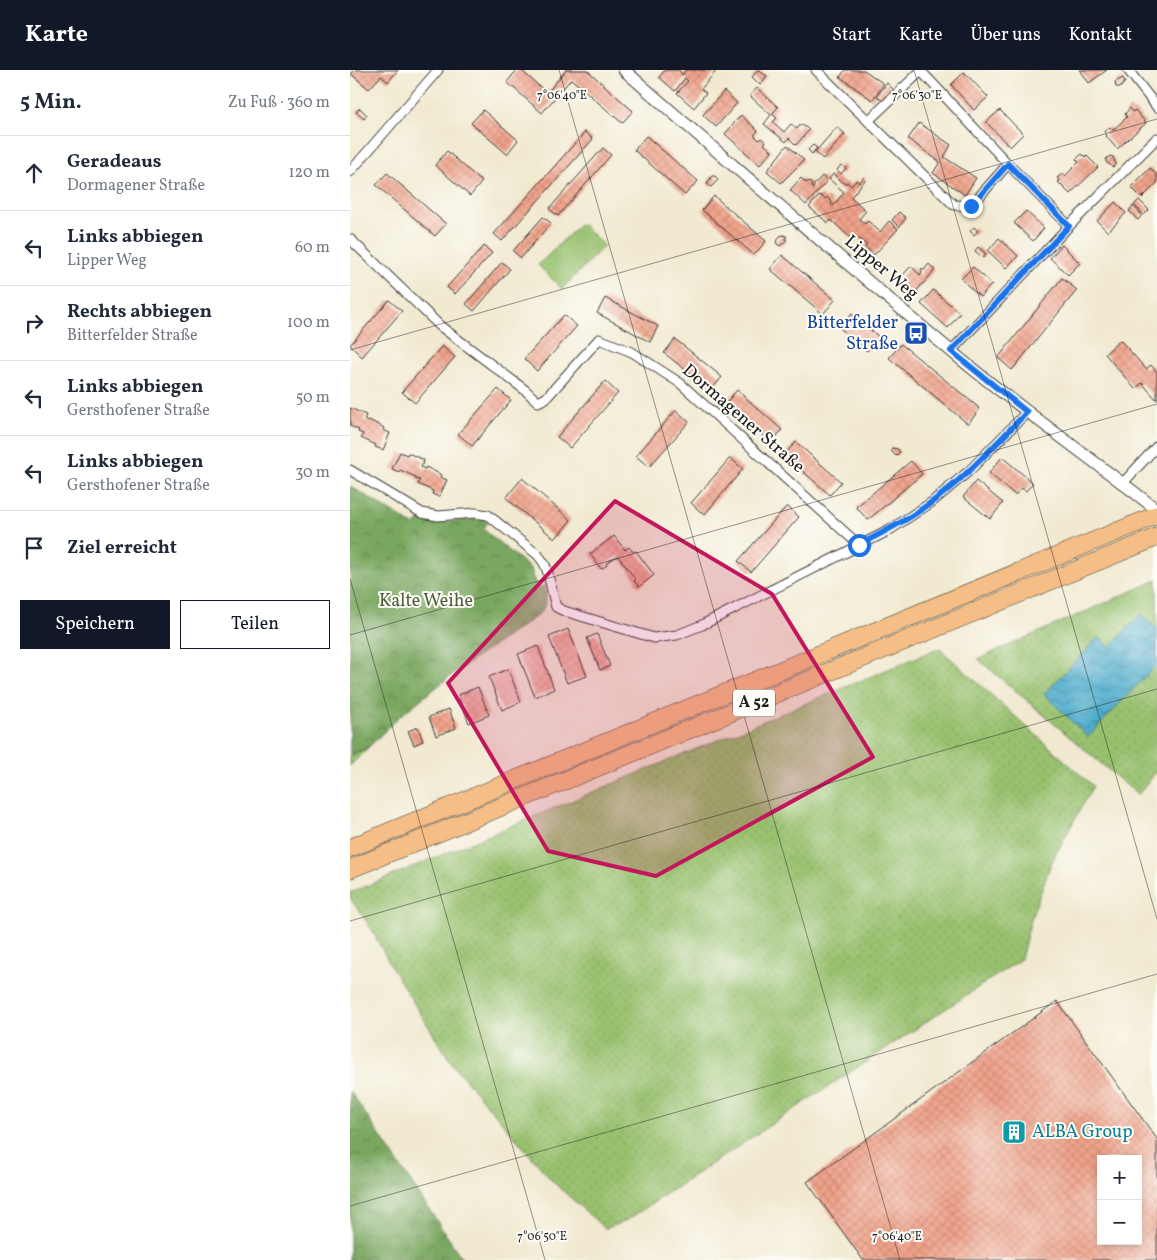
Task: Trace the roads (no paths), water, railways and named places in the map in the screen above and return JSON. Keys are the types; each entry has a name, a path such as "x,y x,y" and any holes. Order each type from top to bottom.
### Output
{"highway":[{"name":"A 52","path":"350,848 1149,518"},
{"name":"A 52","path":"350,869 1157,537"}],"street":[{"path":"350,172 438,70"},
{"name":"Lipper Weg","path":"624,70 951,351 1027,412 1157,510"},
{"path":"816,70 954,205 971,206 1008,164"},
{"path":"868,121 921,70 1008,164 1069,226"},
{"path":"1128,70 1157,107"},
{"path":"951,351 1069,226 1157,138"},
{"name":"Dormagener Straße","path":"350,239 440,326 538,402 546,398 599,339 632,352 680,383 859,545"},
{"path":"350,470 422,513 438,516 475,512 488,515 538,555 544,562 556,607 654,638 677,635 702,626 888,531 932,502 969,471 1027,412"},
{"path":"1122,484 1157,446"}],"water":[{"path":"1141,614 1157,629 1157,664 1088,737 1044,694 1099,637 1110,647"}],"place":[{"name":"Bitterfelder Straße","path":"916,333"},
{"name":"ALBA Group","path":"1014,1132"}],"park label":[{"name":"Kalte Weihe","path":"426,601"}]}
